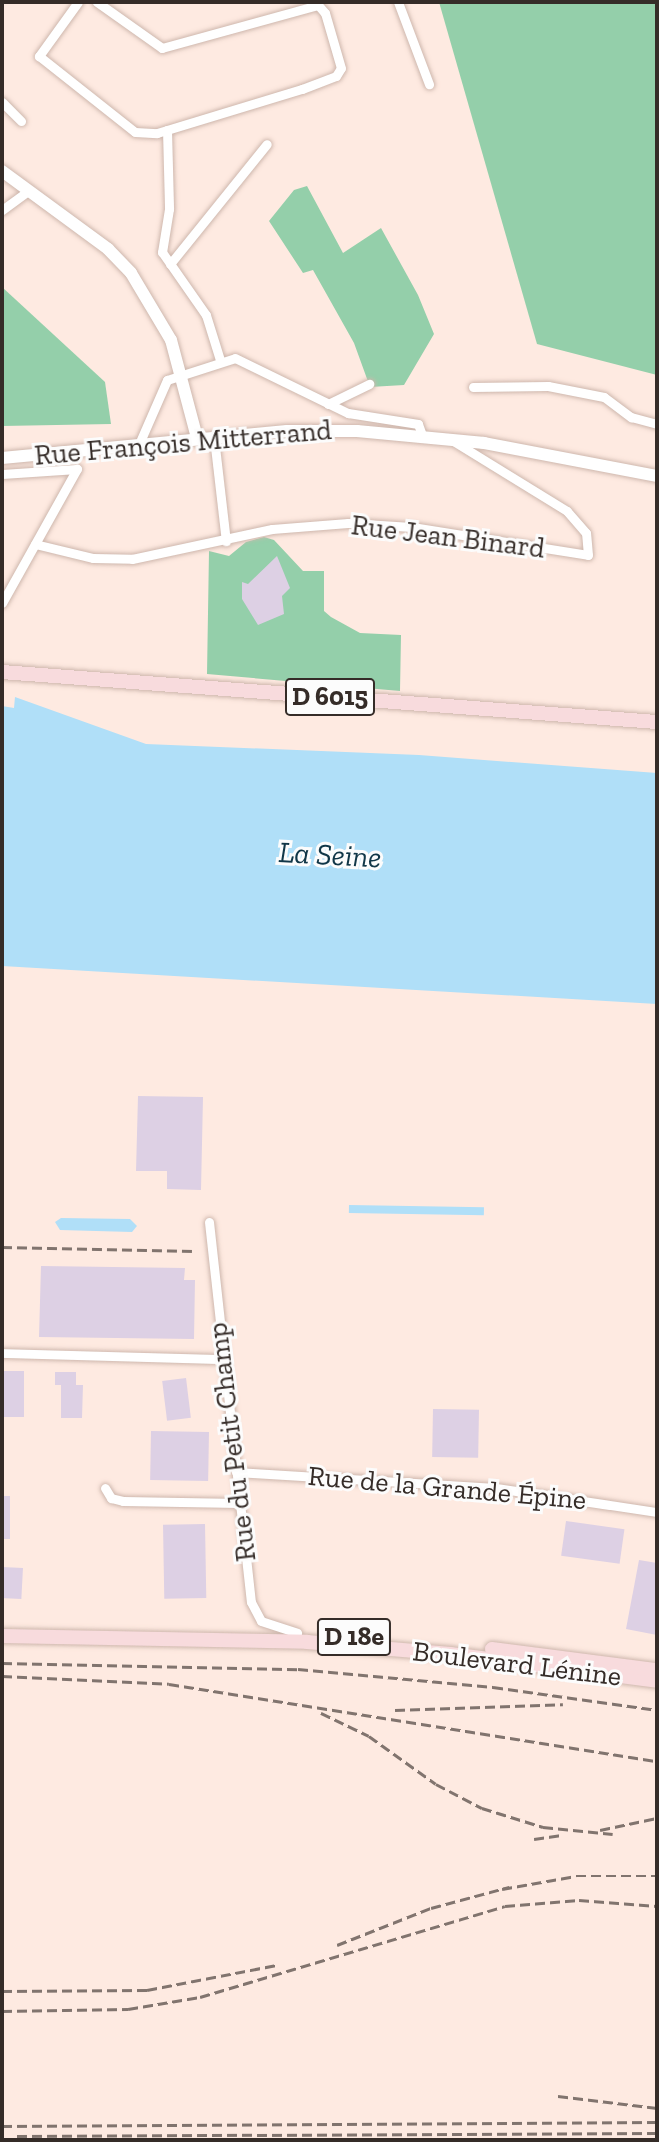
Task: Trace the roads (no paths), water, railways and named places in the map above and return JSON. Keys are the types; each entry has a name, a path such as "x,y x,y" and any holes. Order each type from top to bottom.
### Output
{"main road":[{"name":"D 6015","path":"2,672 657,722"},
{"name":"D 18e","path":"2,1628 44,1632"},
{"name":"Boulevard Lénine","path":"44,1632 297,1633 657,1670"},
{"name":"Boulevard Lénine","path":"44,1632 320,1643 657,1681"},
{"name":"D 18e","path":"2,1636 44,1632"}],"street":[{"path":"78,2 41,47 40,59 129,130 167,130 336,76 341,63 323,9 311,5 162,48 97,2"},
{"path":"398,2 429,84"},
{"path":"2,102 21,121"},
{"path":"167,130 169,209 162,245 170,264 206,315 220,360"},
{"path":"170,264 267,144"},
{"path":"2,171 25,193 125,265 165,327 182,375 197,438"},
{"path":"2,210 25,193"},
{"path":"139,444 164,383 220,360 248,360 328,404 359,416 416,423 422,435"},
{"path":"328,404 369,384"},
{"path":"473,387 548,386 604,397 631,417 657,424"},
{"name":"Rue François Mitterrand","path":"2,458 307,430 449,438 657,476"},
{"path":"214,438 226,541"},
{"name":"Rue Jean Binard","path":"35,544 110,560 226,541 297,525 358,524 446,531 588,555 586,533 567,511 449,438"},
{"path":"2,474 77,468 2,603"},
{"name":"Rue du Petit Champ","path":"209,1222 222,1360 253,1612 268,1625 297,1633"},
{"path":"2,1353 222,1360"},
{"name":"Rue de la Grande Épine","path":"236,1472 496,1488 657,1512"},
{"path":"105,1488 123,1501 239,1503"}],"water":[{"name":"La Seine","path":"15,697 146,744 419,755 657,773 657,1004 2,966 2,706 14,708"},
{"path":"349,1205 484,1207 484,1215 349,1213"},
{"path":"61,1218 130,1219 137,1226 132,1232 60,1230 55,1222"}],"railway":[{"path":"2,1247 194,1251"},
{"path":"2,1663 298,1669 493,1687 657,1710"},
{"path":"2,1676 169,1684 657,1761"},
{"path":"395,1710 563,1704"},
{"path":"321,1713 369,1736 436,1784 482,1808 543,1827 613,1834"},
{"path":"600,1830 657,1818"},
{"path":"534,1839 562,1835"},
{"path":"502,1889 576,1876 657,1876"},
{"path":"337,1945 431,1908 509,1887"},
{"path":"2,2011 128,2009 200,1997 505,1906 579,1900 657,1906"},
{"path":"2,1991 147,1990 277,1965"},
{"path":"558,2096 657,2108"},
{"path":"2,2126 657,2122"},
{"path":"17,2136 657,2133"}]}
